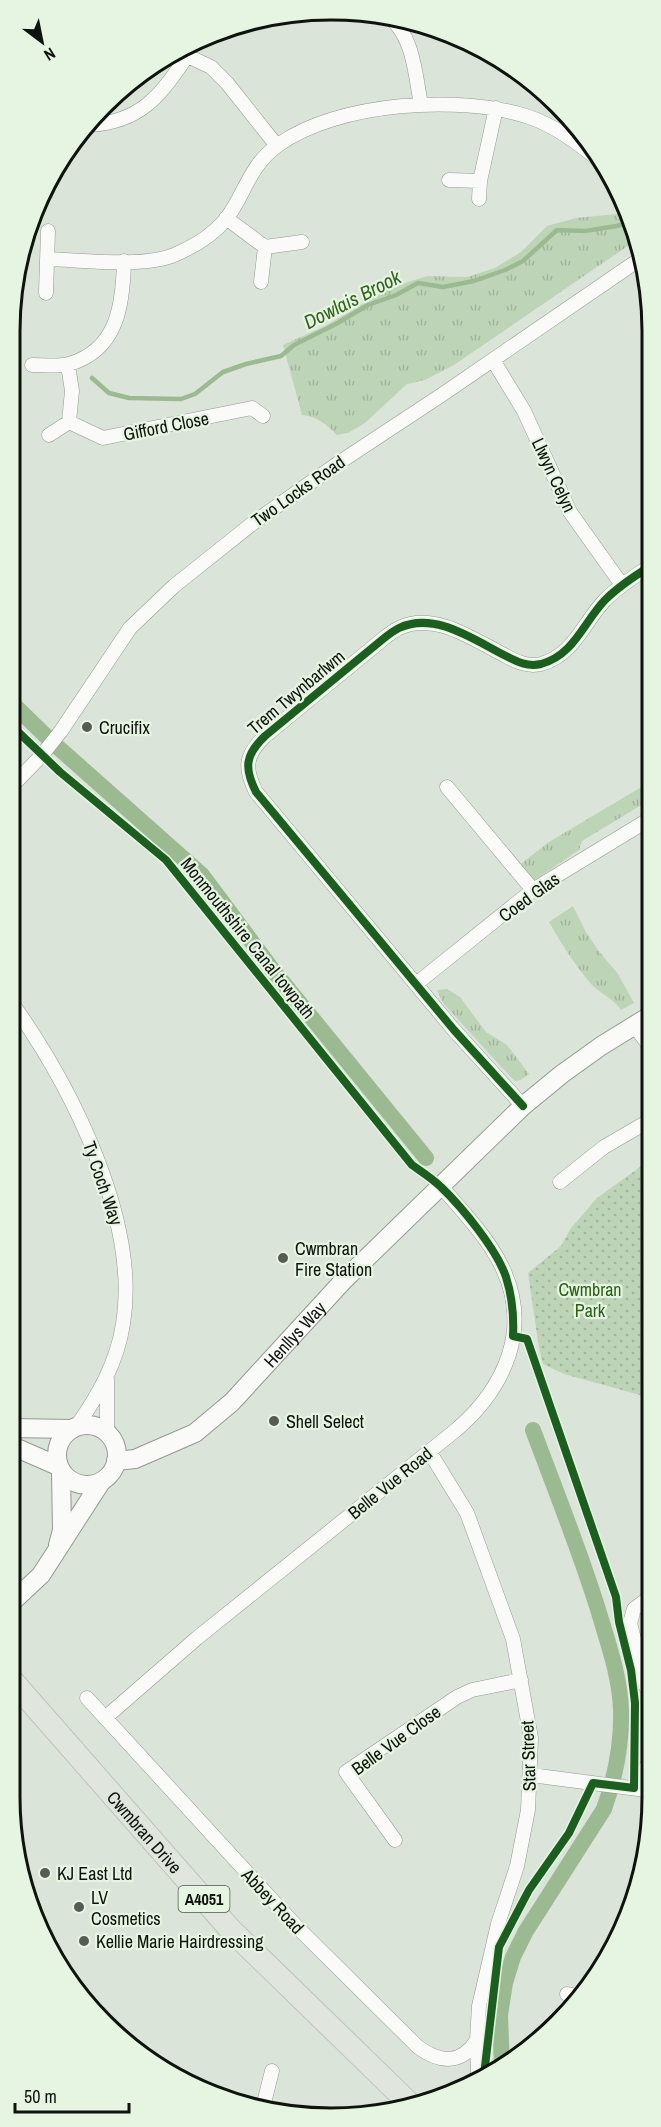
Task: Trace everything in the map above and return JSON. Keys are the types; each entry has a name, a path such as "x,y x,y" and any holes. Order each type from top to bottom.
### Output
{"main road":[{"name":"Cwmbran Drive","path":"20,1690 230,1929 404,2099"}],"street":[{"path":"399,27 409,45 421,105"},
{"path":"186,55 212,67 228,83 278,146"},
{"path":"98,124 116,122 135,114 153,101 171,80 181,58"},
{"path":"47,259 124,261 153,260 173,255 210,234 226,218 253,170 278,146 303,131 332,120 364,112 443,104 496,108 531,117 577,140"},
{"path":"479,199 480,181 496,108"},
{"path":"449,180 480,181"},
{"path":"226,218 265,247 302,242"},
{"path":"46,293 48,231"},
{"path":"261,282 265,247"},
{"path":"32,365 68,364 86,357 104,343 116,326 122,303 124,261"},
{"name":"Two Locks Road","path":"20,778 45,752 130,628 174,586 253,523 320,475 634,263"},
{"name":"Llwyn Celyn","path":"493,360 524,411 570,512 622,585"},
{"path":"49,435 69,422 72,392 68,364"},
{"name":"Gifford Close","path":"69,422 103,438 252,408 263,416"},
{"name":"Trem Twynbarlwm","path":"523,1106 454,1030 256,792 250,781 249,755 255,745 265,736 383,639 400,628 431,623 445,626 521,664 539,664 567,651 604,601 642,572"},
{"path":"447,787 533,890"},
{"name":"Coed Glas","path":"416,984 533,890 642,824"},
{"name":"Ty Coch Way","path":"20,1015 71,1103 95,1155 117,1218 125,1262 125,1307 123,1326 107,1379 107,1432"},
{"name":"Henllys Way","path":"116,1461 135,1459 195,1434 232,1402 344,1280 523,1106 561,1074 641,1021"},
{"path":"560,1182 604,1146 642,1125"},
{"name":"Belle Vue Road","path":"105,1718 197,1638 464,1424 485,1402 506,1366 511,1351 513,1336 510,1292 502,1268 463,1211 441,1186"},
{"name":"Ty Coch Way","path":"74,1428 107,1379"},
{"path":"20,1428 74,1428 92,1425 107,1432 116,1450 113,1469 101,1482 41,1575 20,1595"},
{"path":"56,1552 62,1530 57,1449 60,1441 74,1428"},
{"path":"20,1449 60,1469 75,1483 83,1485 101,1482"},
{"name":"Star Street","path":"429,1451 467,1513 513,1639 531,1738 529,1803 517,1866 498,1924 479,2006 478,2070"},
{"path":"642,1603 634,1609 630,1623 642,1671"},
{"name":"Belle Vue Close","path":"395,1840 346,1772 457,1697 472,1690 521,1680"},
{"name":"Abbey Road","path":"87,1698 297,1927 418,2047 437,2058 454,2059 468,2052 477,2040"},
{"path":"531,1775 642,1789"},
{"path":"265,2101 272,2071"}],"green space":[{"path":"619,214 629,245 454,365 425,380 407,384 365,423 348,433 337,435 317,419 302,415 283,345 325,326 390,288 427,276 467,277 495,268 521,252 547,226 576,218"},
{"path":"642,787 642,805 582,841 579,850 532,882 518,866 549,842"},
{"path":"573,906 586,932 618,974 634,1003 621,1010 592,985 564,947 549,922"},
{"path":"447,989 460,997 486,1032 507,1045 529,1074 515,1081 506,1072 443,1003 437,990"},
{"name":"Cwmbran Park","path":"642,1166 642,1396 564,1374 543,1364 539,1348 528,1273 561,1246 571,1228 597,1198"}],"waterway":[{"name":"Dowlais Brook","path":"92,378 109,393 129,398 181,399 195,394 223,372 281,356 294,345 368,305 396,295 418,283 443,287 474,281 523,261 557,230 585,231 623,224"},
{"path":"20,711 202,875 272,969 426,1158"},
{"path":"502,2056 500,2015 505,1983 513,1957 526,1931 604,1809 617,1760 621,1722 619,1686 614,1662 593,1592 533,1430"}],"cycle path":[{"path":"523,1106 454,1030 256,792 248,769 248,762 253,749 265,736 399,628 426,623 440,625 468,636 518,662 541,664 552,660 570,646 605,600 642,572"},
{"name":"Monmouthshire Canal towpath","path":"20,734 60,772 166,860 412,1165 438,1184 468,1217 495,1254 506,1277 512,1306 513,1336 527,1339 616,1597 619,1622 631,1670 635,1703 634,1788 593,1783 569,1833 529,1890 499,1947 485,2067"}],"place":[{"name":"Crucifix","path":"87,727"},
{"name":"Cwmbran Fire Station","path":"283,1258"},
{"name":"Shell Select","path":"274,1421"},
{"name":"KJ East Ltd","path":"45,1873"},
{"name":"LV Cosmetics","path":"79,1907"},
{"name":"Kellie Marie Hairdressing","path":"84,1941"}]}
